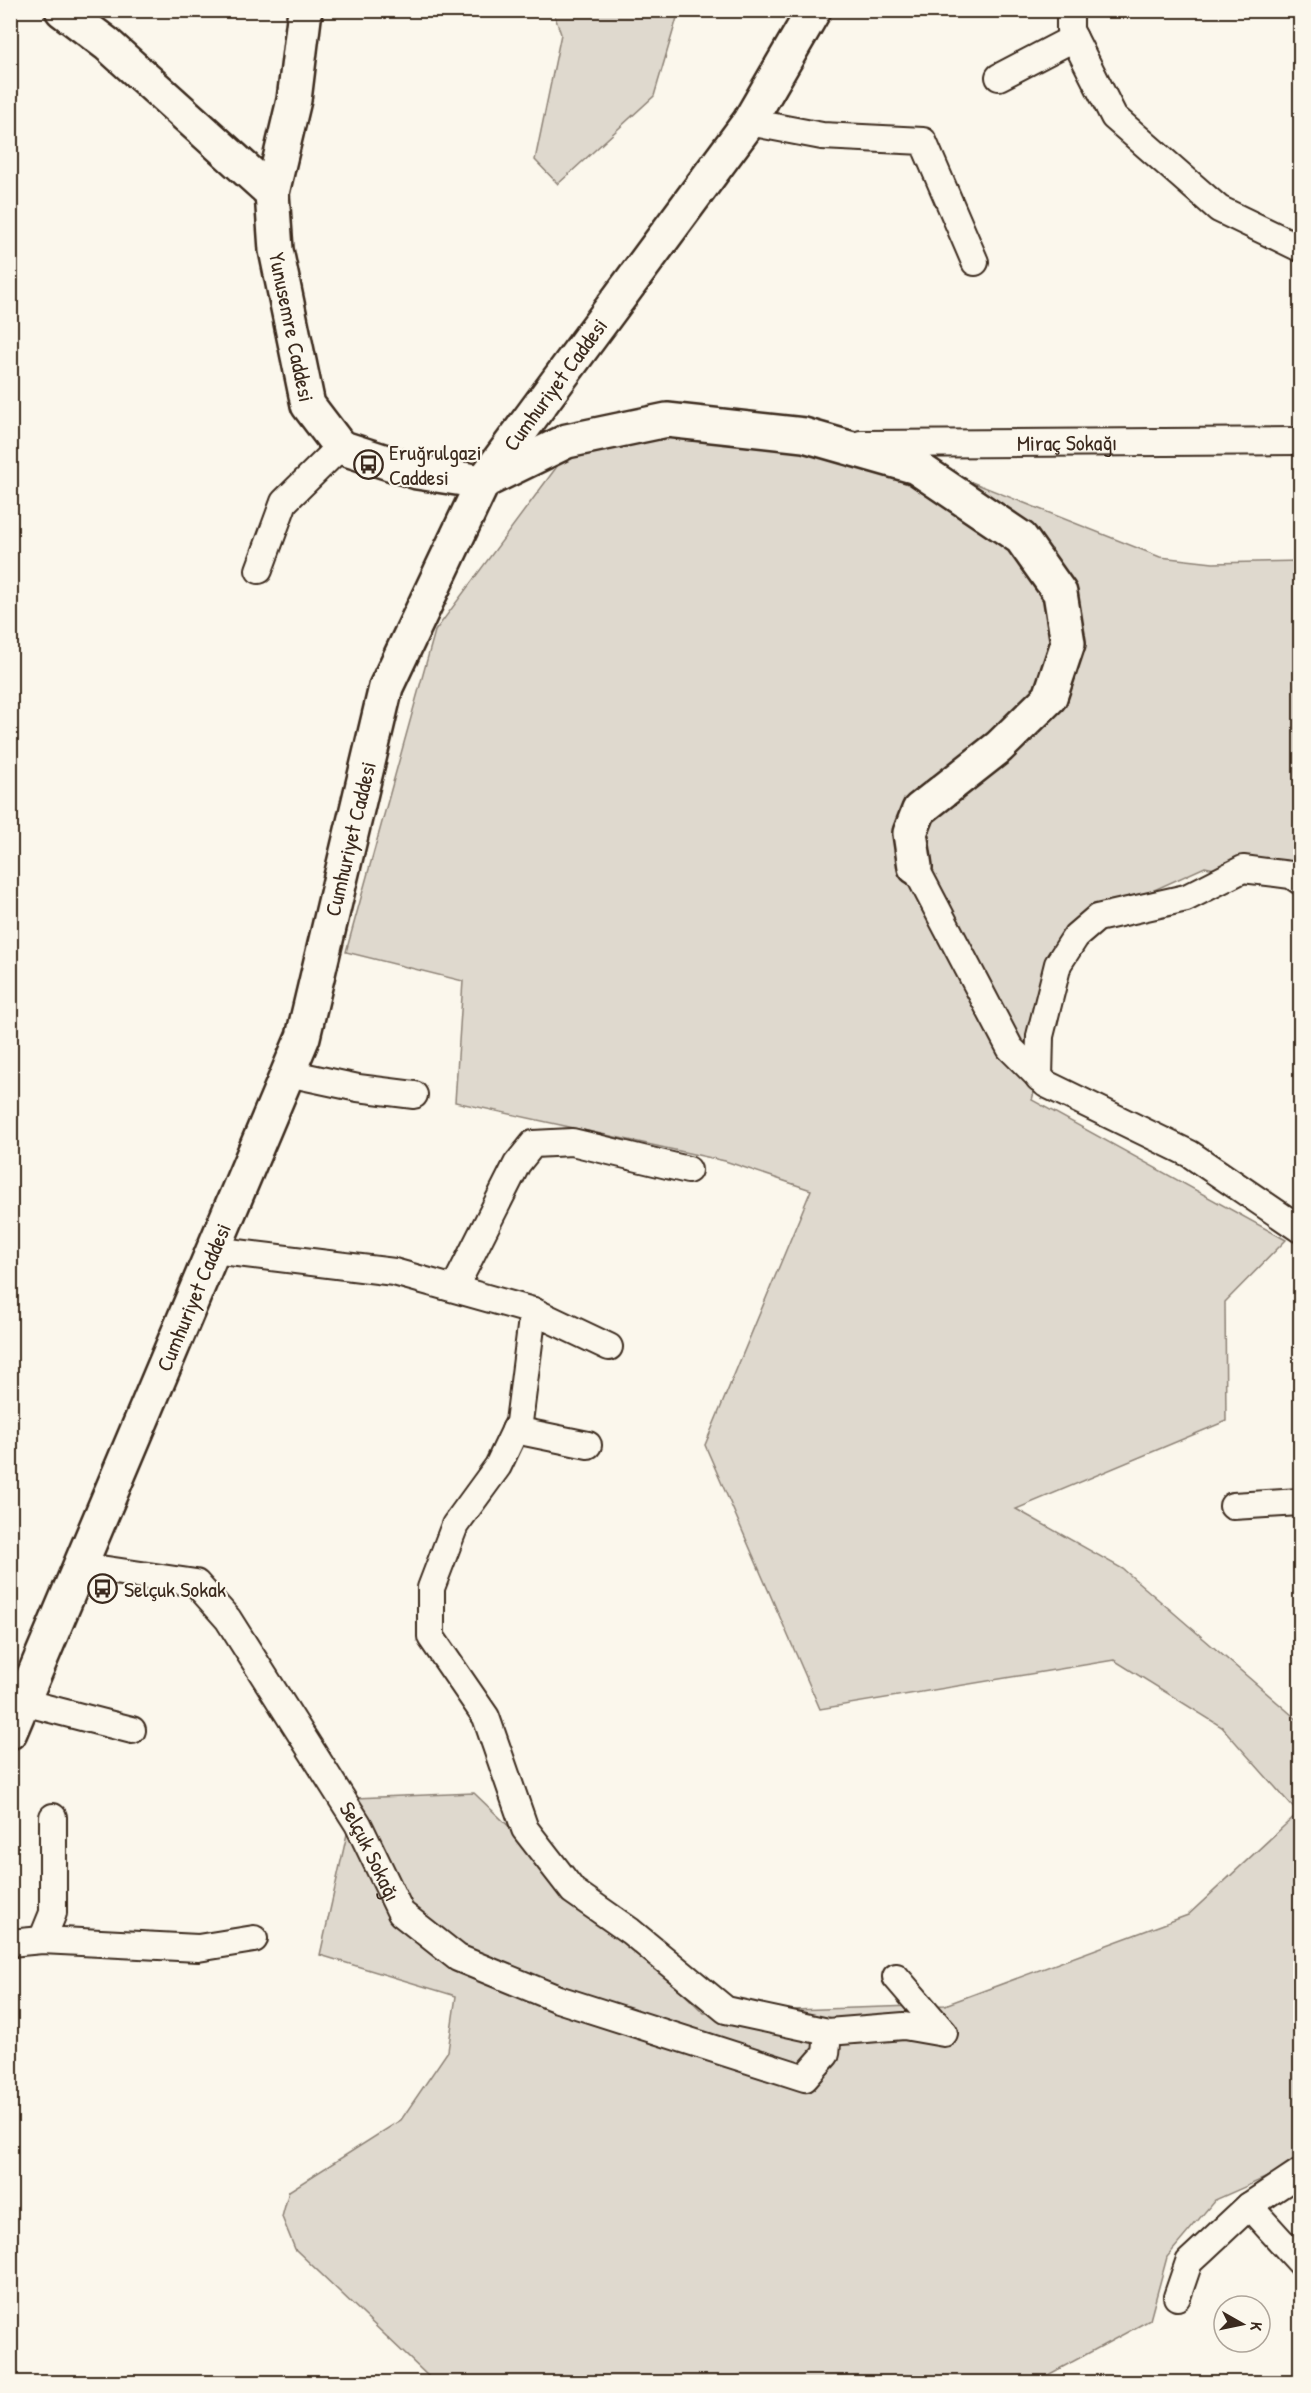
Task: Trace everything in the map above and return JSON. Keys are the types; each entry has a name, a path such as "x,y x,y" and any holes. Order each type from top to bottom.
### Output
{"main road":[{"path":"62,10 107,44 272,193"},
{"name":"Yunusemre Caddesi","path":"305,10 294,100 272,193 276,250 308,405 340,447"},
{"name":"Cumhuriyet Caddesi","path":"17,1717 303,1037 386,687 483,482 749,122 814,10"},
{"path":"340,447 417,472 483,482 567,441 667,420 804,435 916,467 1020,538 1060,593 1068,643 1050,697 999,747 919,810 910,833 915,867"}],"street":[{"path":"1070,10 1070,30 1114,117 1219,209 1300,248"},
{"path":"999,77 1074,38"},
{"path":"749,122 822,136 923,141 975,262"},
{"name":"Miraç Sokağı","path":"833,444 1300,441"},
{"path":"259,570 284,502 340,447"},
{"path":"915,867 1010,1048 1039,1078 1046,1084 1190,1154 1300,1229"},
{"path":"1039,1078 1040,1036 1058,964 1076,936 1097,918 1186,898 1243,869 1291,875 1300,881"},
{"path":"288,1073 357,1088 414,1095"},
{"path":"455,1287 517,1164 533,1144 572,1142 688,1170"},
{"path":"213,1250 394,1272 455,1287 533,1311 609,1347"},
{"path":"533,1311 526,1382 515,1430 498,1466 455,1526 431,1588 431,1637 486,1717 525,1830 573,1891 630,1931 726,2010 828,2032 904,2026 944,2033 896,1977"},
{"path":"515,1430 588,1445"},
{"path":"1233,1506 1300,1502"},
{"name":"Selçuk Sokağı","path":"80,1566 196,1583 228,1619 358,1824 401,1913 458,1958 558,1999 805,2078 826,2054 828,2032"},
{"path":"17,1717 132,1730"},
{"path":"42,1940 53,1913 54,1817"},
{"path":"10,1943 42,1940 198,1948 254,1939"},
{"path":"1177,2297 1189,2262 1249,2206 1300,2172"},
{"path":"1249,2206 1300,2262"}],"shaded area":[{"path":"553,11 679,11 654,96 558,184 535,160 561,34"},
{"path":"698,424 939,469 1160,557 1213,563 1300,561 1300,890 1293,885 1205,867 1079,924 1032,1100 1286,1240 1225,1302 1226,1421 1016,1509 1123,1569 1300,1722 1300,2167 1292,2166 1215,2200 1167,2257 1150,2320 1035,2382 432,2382 295,2249 282,2217 289,2191 401,2120 448,2051 456,1996 320,1955 355,1798 474,1793 704,2013 945,2005 1188,1915 1298,1813 1222,1727 1114,1660 820,1709 705,1445 811,1190 725,1161 455,1102 463,981 346,952 435,631 567,453"}],"place":[{"name":"Eruğrulgazi Caddesi","path":"368,465"},
{"name":"Selçuk Sokak","path":"103,1589"}]}
